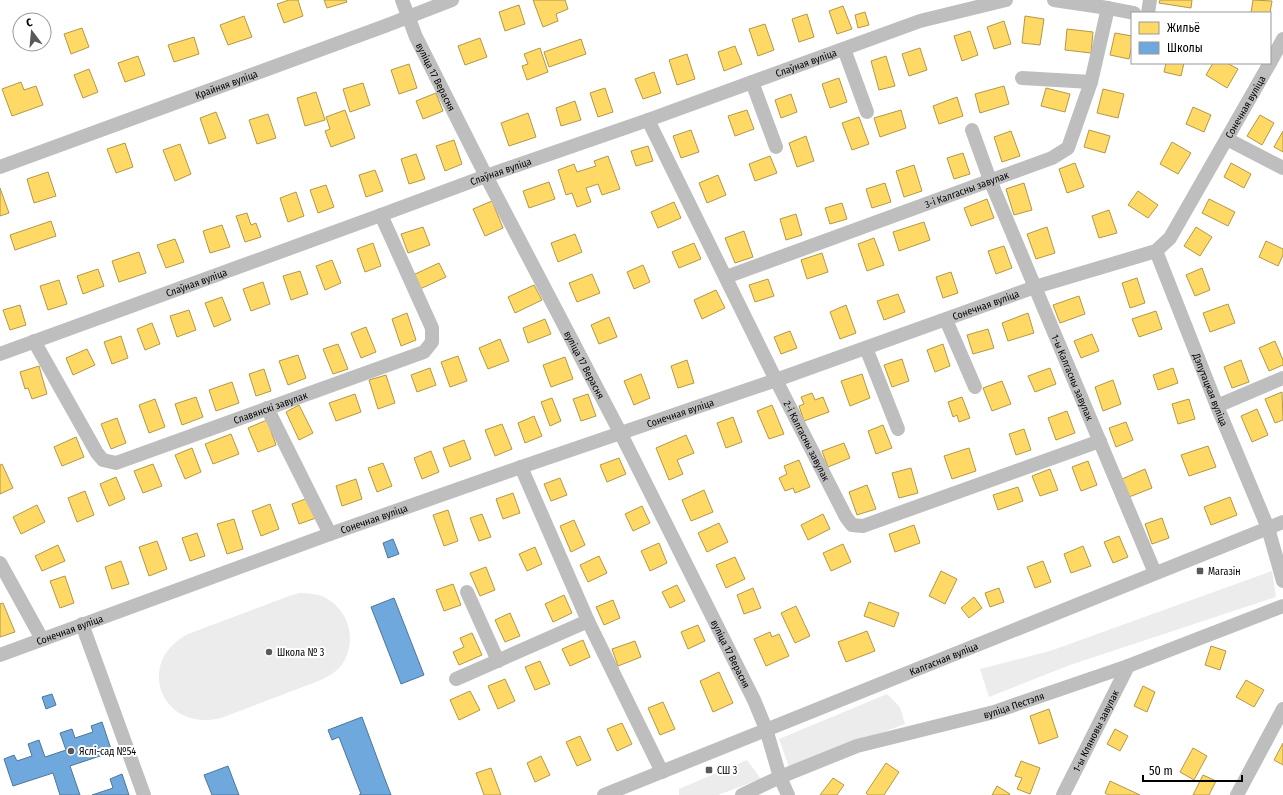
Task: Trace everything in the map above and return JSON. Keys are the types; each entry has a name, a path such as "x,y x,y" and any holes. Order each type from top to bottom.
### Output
{"street":[{"name":"вуліца 17 Верасня","path":"402,0 416,37 486,176 621,434 754,700 766,729 780,777 788,795"},
{"name":"Крайняя вуліца","path":"0,167 452,0"},
{"name":"Слаўная вуліца","path":"0,354 486,176 648,120 920,21 1006,0"},
{"path":"1054,0 1131,12"},
{"path":"1148,12 1150,0"},
{"name":"3-і Калгасны завулак","path":"726,277 1052,158 1068,148 1091,82 1108,8"},
{"name":"Сонечная вуліца","path":"1271,61 1279,41"},
{"path":"844,49 867,112"},
{"name":"Сонечная вуліца","path":"0,656 82,624 330,534 521,467 776,380 1035,287 1156,251 1170,238 1269,64"},
{"path":"1022,78 1091,82"},
{"path":"752,82 776,147"},
{"name":"2-і Калгасны завулак","path":"648,120 776,380 846,518 852,525 863,526 1100,441"},
{"name":"1-ы Калгасны завулак","path":"972,130 990,180 1154,573"},
{"path":"1227,139 1283,168"},
{"name":"Славянскі завулак","path":"34,341 97,453 103,460 116,463 424,352 432,342 432,328 381,215"},
{"name":"Дэпутацкая вуліца","path":"1156,251 1217,406 1268,528 1283,581"},
{"path":"946,320 975,388"},
{"path":"866,348 898,429"},
{"path":"1217,406 1283,378"},
{"path":"267,408 330,534"},
{"path":"521,467 588,621 662,772"},
{"name":"Калгасная вуліца","path":"604,795 1283,522"},
{"path":"0,563 42,639"},
{"path":"467,592 498,661"},
{"name":"вуліца Пестэля","path":"742,795 780,777 857,746 994,712 1128,666 1283,606"},
{"path":"456,679 588,621"},
{"path":"82,624 144,795"},
{"name":"1-ы Кляновы завулак","path":"1063,795 1128,666"},
{"path":"1236,795 1283,709"}],"shaded area":[{"path":"1272,571 1276,597 1070,665 989,697 980,669 1050,651"},
{"path":"300,593 324,597 340,610 345,618 349,627 349,647 346,657 337,670 321,680 221,718 200,720 183,715 170,705 162,692 159,677 162,661 171,646 188,634"},
{"path":"887,694 900,707 905,724 789,767 779,739"},
{"path":"747,760 761,779 718,795 679,795 679,789"}],"building: Жильё":[{"path":"289,0 298,0 303,16 284,23 277,4"},
{"path":"324,0 346,0 347,2 327,8"},
{"path":"533,0 565,0 568,9 556,14 558,21 543,27"},
{"path":"1160,0 1192,0 1191,8 1159,3"},
{"path":"1253,0 1272,1 1270,12 1251,12"},
{"path":"519,5 525,24 505,31 499,12"},
{"path":"843,6 852,29 837,34 829,11"},
{"path":"865,12 869,25 858,28 855,15"},
{"path":"807,14 814,37 799,42 792,19"},
{"path":"244,16 252,37 228,45 220,25"},
{"path":"1025,16 1044,19 1040,45 1022,43"},
{"path":"1004,21 1011,44 994,49 987,27"},
{"path":"765,24 774,50 758,56 749,29"},
{"path":"82,28 89,47 71,54 64,34"},
{"path":"1067,29 1093,32 1091,53 1065,50"},
{"path":"970,31 978,55 962,61 954,36"},
{"path":"1115,33 1131,36 1129,59 1110,55"},
{"path":"194,37 199,54 174,62 168,45"},
{"path":"480,38 487,57 465,65 458,46"},
{"path":"581,39 586,54 549,67 544,52"},
{"path":"735,46 742,64 724,71 718,52"},
{"path":"540,48 548,72 527,80 522,66 528,64 524,54"},
{"path":"920,48 927,70 909,76 902,54"},
{"path":"687,54 695,79 677,85 669,60"},
{"path":"138,56 145,75 125,82 118,63"},
{"path":"886,56 895,86 879,90 871,61"},
{"path":"409,64 417,88 399,94 391,70"},
{"path":"1166,64 1184,64 1181,76 1164,72"},
{"path":"1212,64 1229,64 1238,69 1227,88 1206,75"},
{"path":"89,69 98,92 83,98 74,75"},
{"path":"654,72 661,93 643,99 635,79"},
{"path":"839,78 847,102 830,108 822,84"},
{"path":"21,82 24,90 36,86 43,105 12,116 2,89"},
{"path":"363,83 370,105 350,112 343,89"},
{"path":"1004,86 1009,104 980,113 975,94"},
{"path":"605,88 613,112 598,117 590,93"},
{"path":"1046,88 1070,94 1065,112 1041,106"},
{"path":"1103,89 1124,94 1118,118 1097,113"},
{"path":"316,92 325,120 305,126 297,98"},
{"path":"436,93 443,111 423,119 416,101"},
{"path":"791,94 797,112 781,118 775,100"},
{"path":"957,97 963,116 939,124 933,106"},
{"path":"575,101 581,120 561,126 556,108"},
{"path":"1193,107 1211,115 1204,132 1186,124"},
{"path":"345,110 355,138 331,147 325,131 330,129 326,117"},
{"path":"747,110 754,129 735,136 728,116"},
{"path":"901,110 906,128 880,137 874,118"},
{"path":"216,112 226,138 209,144 200,118"},
{"path":"528,113 536,137 509,146 501,123"},
{"path":"268,114 276,138 257,144 249,120"},
{"path":"1260,115 1274,123 1262,145 1247,136"},
{"path":"859,117 869,144 852,150 842,123"},
{"path":"691,130 699,152 681,158 673,136"},
{"path":"1089,130 1110,136 1105,153 1084,147"},
{"path":"1011,131 1020,156 1002,162 994,137"},
{"path":"1283,131 1283,152 1274,147"},
{"path":"806,136 814,161 797,167 789,143"},
{"path":"454,140 462,164 445,171 436,146"},
{"path":"1172,142 1191,153 1178,174 1160,164"},
{"path":"125,143 133,167 116,173 107,149"},
{"path":"180,144 191,174 175,181 163,150"},
{"path":"648,146 653,161 636,166 631,151"},
{"path":"963,153 970,174 954,179 947,158"},
{"path":"416,154 425,179 409,184 401,159"},
{"path":"608,156 620,189 602,195 598,184 586,188 591,202 577,207 572,193 566,195 558,170 574,164 577,172 596,166 594,161"},
{"path":"770,156 777,173 755,181 749,164"},
{"path":"1075,163 1084,187 1067,193 1059,169"},
{"path":"1231,163 1251,174 1244,188 1224,177"},
{"path":"914,165 922,191 904,197 896,171"},
{"path":"375,170 383,191 366,197 359,175"},
{"path":"48,172 56,196 34,203 27,179"},
{"path":"718,175 726,195 707,203 699,183"},
{"path":"549,182 555,199 529,208 523,191"},
{"path":"885,183 891,202 872,208 866,189"},
{"path":"1024,183 1032,210 1014,215 1006,189"},
{"path":"326,185 334,207 318,213 310,190"},
{"path":"0,188 9,213 0,216"},
{"path":"1138,191 1158,205 1148,218 1128,205"},
{"path":"296,192 304,216 288,222 280,198"},
{"path":"987,199 994,218 971,226 964,208"},
{"path":"1209,199 1235,212 1228,226 1202,213"},
{"path":"492,201 503,228 485,236 473,209"},
{"path":"674,202 681,218 658,228 651,212"},
{"path":"842,203 847,219 830,224 825,208"},
{"path":"1109,210 1117,233 1099,238 1092,216"},
{"path":"247,213 251,225 256,223 261,237 245,242 236,216"},
{"path":"796,214 802,235 786,240 780,219"},
{"path":"51,221 56,236 15,250 10,235"},
{"path":"924,222 930,240 899,251 893,232"},
{"path":"222,225 230,247 210,253 203,231"},
{"path":"423,227 430,245 408,253 401,234"},
{"path":"1047,227 1055,253 1036,259 1027,234"},
{"path":"1196,227 1212,237 1200,256 1184,246"},
{"path":"744,231 753,257 735,263 725,238"},
{"path":"575,234 582,252 558,262 551,243"},
{"path":"874,238 884,265 867,271 858,244"},
{"path":"175,239 184,262 166,268 157,245"},
{"path":"1266,241 1283,249 1283,255 1278,266 1259,257"},
{"path":"373,243 381,266 365,272 357,249"},
{"path":"694,243 701,259 679,268 672,252"},
{"path":"1004,246 1012,268 996,274 988,251"},
{"path":"139,252 146,273 119,282 112,261"},
{"path":"822,253 828,272 807,279 801,260"},
{"path":"332,260 341,283 325,290 316,266"},
{"path":"439,263 446,277 420,289 413,275"},
{"path":"643,265 650,282 634,289 627,272"},
{"path":"1202,268 1210,290 1195,296 1186,275"},
{"path":"98,269 104,286 83,294 77,276"},
{"path":"300,271 308,294 291,300 283,276"},
{"path":"951,272 958,293 943,298 936,277"},
{"path":"592,274 600,293 577,302 569,283"},
{"path":"1137,278 1145,303 1130,308 1122,283"},
{"path":"768,279 774,296 755,302 749,285"},
{"path":"59,280 67,304 48,310 40,286"},
{"path":"263,282 270,304 251,311 243,289"},
{"path":"534,285 542,300 515,313 508,297"},
{"path":"716,290 725,308 702,319 694,300"},
{"path":"898,294 905,312 884,320 877,301"},
{"path":"1079,296 1085,314 1060,323 1053,305"},
{"path":"222,297 231,320 214,327 205,303"},
{"path":"1228,304 1235,323 1210,332 1203,313"},
{"path":"20,305 26,325 10,330 3,310"},
{"path":"846,305 856,333 840,339 830,312"},
{"path":"189,310 196,330 177,337 170,316"},
{"path":"1156,311 1162,329 1139,337 1132,319"},
{"path":"407,313 416,340 401,346 392,319"},
{"path":"1028,313 1034,333 1008,341 1002,323"},
{"path":"609,317 617,337 599,344 591,325"},
{"path":"545,319 551,334 528,343 523,328"},
{"path":"152,323 160,344 145,350 137,329"},
{"path":"366,327 376,352 361,358 351,333"},
{"path":"988,329 994,348 973,354 967,335"},
{"path":"790,331 797,348 781,354 774,337"},
{"path":"1092,334 1099,351 1081,358 1074,341"},
{"path":"121,336 128,358 112,364 104,342"},
{"path":"500,339 509,361 488,369 479,348"},
{"path":"1275,341 1283,360 1283,365 1269,371 1259,348"},
{"path":"338,344 348,369 333,374 323,349"},
{"path":"943,344 950,366 935,372 927,350"},
{"path":"87,349 95,365 73,375 66,358"},
{"path":"298,355 306,378 288,385 279,361"},
{"path":"458,356 467,381 450,387 441,362"},
{"path":"565,357 573,379 551,387 543,365"},
{"path":"902,359 909,381 892,387 884,365"},
{"path":"687,360 694,383 678,388 671,366"},
{"path":"1241,360 1249,382 1232,388 1224,367"},
{"path":"39,366 47,394 32,399 28,388 25,389 20,372"},
{"path":"430,368 436,385 417,392 411,375"},
{"path":"1050,368 1056,384 1035,392 1028,376"},
{"path":"1173,368 1178,383 1158,390 1153,375"},
{"path":"264,369 271,391 256,396 249,374"},
{"path":"641,374 650,398 634,405 624,381"},
{"path":"862,374 870,398 850,406 841,381"},
{"path":"386,375 395,403 378,409 369,380"},
{"path":"1113,380 1121,404 1103,411 1095,387"},
{"path":"1002,381 1011,404 992,411 983,388"},
{"path":"232,382 239,403 216,411 209,390"},
{"path":"1282,392 1283,420 1275,423 1265,399"},
{"path":"812,393 815,400 823,397 829,412 804,421 799,406 804,404 801,397"},
{"path":"355,394 361,412 336,421 329,403"},
{"path":"588,394 596,416 581,421 573,399"},
{"path":"196,397 203,417 182,425 175,404"},
{"path":"962,397 970,418 959,422 957,415 953,417 948,402"},
{"path":"552,398 561,421 550,426 541,402"},
{"path":"155,399 165,427 149,433 139,405"},
{"path":"1189,399 1195,419 1178,424 1172,404"},
{"path":"299,405 313,433 299,440 286,412"},
{"path":"772,405 784,434 769,439 757,411"},
{"path":"1257,409 1268,435 1252,442 1241,416"},
{"path":"1067,411 1075,433 1056,440 1048,418"},
{"path":"534,416 542,436 525,443 518,423"},
{"path":"733,417 742,442 726,448 717,423"},
{"path":"117,418 126,443 111,449 101,424"},
{"path":"267,420 276,445 258,452 248,428"},
{"path":"1126,422 1133,440 1116,447 1109,428"},
{"path":"502,424 512,449 495,456 485,430"},
{"path":"883,425 892,448 876,454 868,431"},
{"path":"1024,429 1031,450 1016,455 1009,434"},
{"path":"231,434 239,454 213,464 205,444"},
{"path":"686,435 694,453 677,460 683,474 669,480 656,448"},
{"path":"76,437 84,457 62,466 54,447"},
{"path":"464,440 471,459 450,467 443,448"},
{"path":"844,443 850,458 828,467 822,451"},
{"path":"1208,446 1216,467 1189,476 1181,455"},
{"path":"192,448 201,472 185,479 175,455"},
{"path":"969,448 976,471 952,479 944,456"},
{"path":"431,451 439,472 422,479 414,458"},
{"path":"619,458 626,474 607,482 600,465"},
{"path":"799,460 810,487 795,493 793,488 785,491 779,478 787,474 784,466"},
{"path":"1088,461 1097,485 1081,491 1072,467"},
{"path":"383,463 392,486 377,492 368,468"},
{"path":"2,464 13,488 0,494 0,465"},
{"path":"153,464 162,486 143,493 134,471"},
{"path":"911,468 918,493 899,498 892,473"},
{"path":"1050,469 1058,490 1040,496 1032,476"},
{"path":"1145,469 1152,488 1129,497 1122,479"},
{"path":"116,477 125,499 109,506 100,484"},
{"path":"560,478 567,495 551,501 544,484"},
{"path":"356,479 362,499 342,506 336,486"},
{"path":"867,485 876,509 857,515 849,492"},
{"path":"1018,487 1023,501 998,510 993,495"},
{"path":"704,490 713,512 691,521 682,500"},
{"path":"85,491 94,515 77,522 68,498"},
{"path":"513,493 520,513 503,519 496,499"},
{"path":"1230,497 1237,515 1211,525 1204,507"},
{"path":"308,498 316,518 299,524 292,504"},
{"path":"270,504 279,529 261,536 252,511"},
{"path":"37,505 45,522 21,534 13,517"},
{"path":"642,506 650,523 633,531 625,514"},
{"path":"448,510 458,541 444,546 433,515"},
{"path":"482,514 491,537 479,541 470,518"},
{"path":"823,514 830,529 808,540 801,525"},
{"path":"1162,518 1169,538 1152,544 1145,524"},
{"path":"234,519 243,549 227,554 217,524"},
{"path":"574,520 585,545 571,552 560,526"},
{"path":"719,523 728,542 707,552 698,533"},
{"path":"914,525 920,543 895,552 889,534"},
{"path":"197,533 205,556 190,561 182,538"},
{"path":"1119,536 1128,557 1113,563 1104,542"},
{"path":"157,541 167,569 149,576 139,547"},
{"path":"659,543 667,563 650,571 641,551"},
{"path":"843,544 851,562 831,571 823,553"},
{"path":"58,545 65,561 42,571 35,556"},
{"path":"1083,546 1091,566 1071,573 1064,554"},
{"path":"535,547 542,564 527,571 519,554"},
{"path":"599,556 607,573 588,582 580,565"},
{"path":"735,557 745,579 726,588 716,565"},
{"path":"121,561 129,584 112,589 105,567"},
{"path":"1043,561 1051,582 1035,588 1027,567"},
{"path":"486,567 495,590 480,596 470,573"},
{"path":"941,571 957,579 945,604 929,596"},
{"path":"65,576 74,603 60,608 50,581"},
{"path":"453,584 461,605 444,611 436,590"},
{"path":"677,585 685,601 670,608 662,592"},
{"path":"753,588 761,608 744,614 737,595"},
{"path":"999,588 1004,602 990,607 985,593"},
{"path":"564,595 572,613 553,622 545,604"},
{"path":"974,597 982,608 969,618 961,608"},
{"path":"613,600 620,618 604,625 596,607"},
{"path":"869,602 899,613 894,627 864,616"},
{"path":"3,603 15,632 0,637 0,604"},
{"path":"796,606 810,636 795,643 781,613"},
{"path":"510,613 520,636 505,642 495,620"},
{"path":"698,625 705,641 688,649 681,632"},
{"path":"867,631 875,651 846,662 838,642"},
{"path":"770,632 772,637 779,634 789,656 766,666 754,639"},
{"path":"472,633 482,655 459,665 453,652 464,647 460,638"},
{"path":"583,640 590,657 570,666 562,649"},
{"path":"635,641 641,657 618,666 612,649"},
{"path":"1211,646 1226,651 1220,670 1205,665"},
{"path":"540,661 550,684 535,690 525,667"},
{"path":"719,672 733,703 713,712 700,681"},
{"path":"505,679 515,701 498,709 488,686"},
{"path":"1246,680 1264,690 1254,707 1236,697"},
{"path":"1143,686 1155,692 1147,712 1134,706"},
{"path":"470,691 480,710 459,720 450,700"},
{"path":"663,702 675,729 660,735 648,708"},
{"path":"1049,709 1058,737 1039,744 1030,716"},
{"path":"622,723 632,744 617,751 607,729"},
{"path":"1115,729 1128,736 1120,751 1107,744"},
{"path":"580,736 591,760 577,766 566,742"},
{"path":"1283,743 1283,765 1274,760"},
{"path":"1193,748 1207,756 1194,780 1180,772"},
{"path":"541,756 550,775 535,782 527,763"},
{"path":"1021,761 1040,768 1030,794 1017,789 1022,778 1015,776"},
{"path":"886,763 899,772 884,795 868,795 866,793"},
{"path":"491,768 501,795 484,795 476,773"},
{"path":"1203,775 1216,781 1209,795 1193,795"},
{"path":"833,778 844,785 837,795 820,795"},
{"path":"1110,781 1140,795 1108,795 1105,793"},
{"path":"997,786 1010,794 992,795"}],"building: Школы":[{"path":"393,539 399,554 388,558 383,543"},
{"path":"394,598 424,675 401,684 371,607"},
{"path":"52,694 56,705 46,709 42,697"},
{"path":"362,717 391,795 359,795 361,794 339,737 332,740 328,730"},
{"path":"102,722 112,752 70,766 80,795 60,795 53,773 13,786 4,759 14,755 17,761 32,756 28,744 39,740 45,757 66,750 60,733 72,729 75,738 93,732 91,726"},
{"path":"228,766 239,795 212,795 204,775"},
{"path":"122,774 129,795 92,795 113,788 110,779"}],"place":[{"name":"Магазін","path":"1200,571"},
{"name":"Школа № 3","path":"269,652"},
{"name":"Яслі-сад №54","path":"71,751"},
{"name":"СШ 3","path":"709,770"}]}
